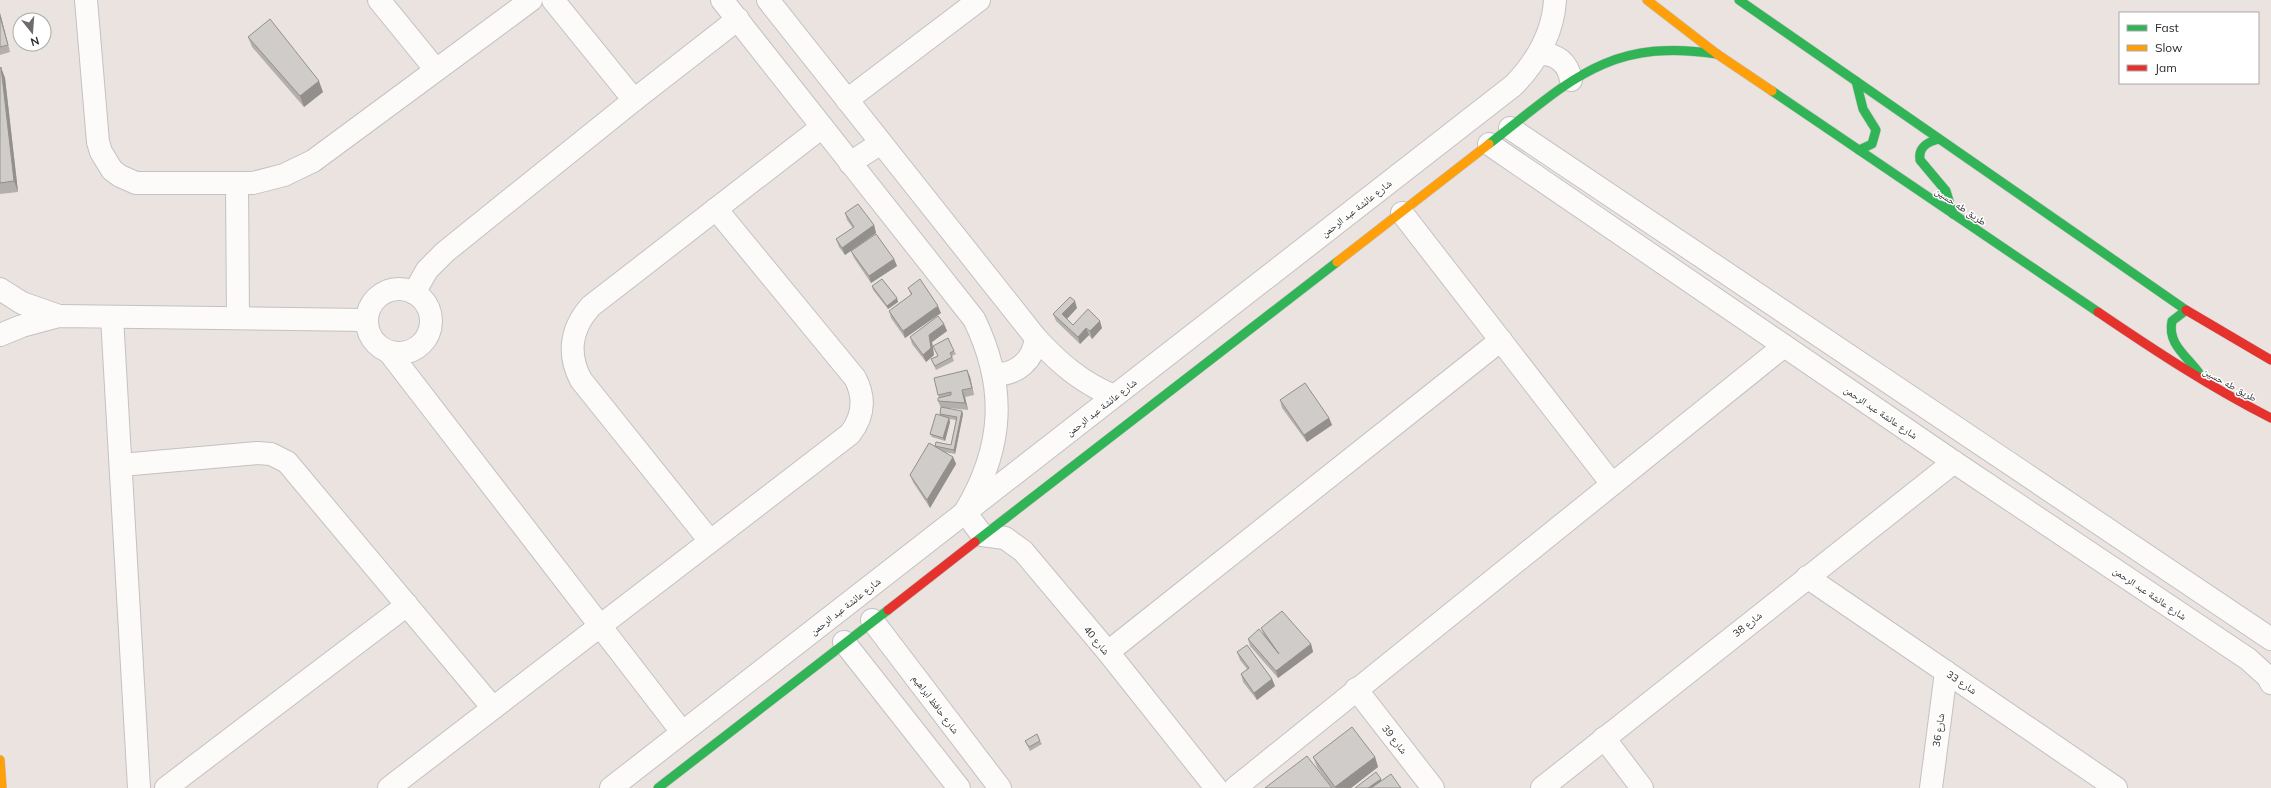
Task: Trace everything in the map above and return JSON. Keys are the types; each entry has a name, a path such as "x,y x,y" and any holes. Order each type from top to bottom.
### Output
{"main road":[{"name":"طريق طه حسين","path":"1647,0 1717,54 1953,214 2206,383 2271,418"},
{"path":"1739,0 2185,310 2271,360"},
{"path":"658,788 872,620 1402,213 1571,80 1593,67 1616,57 1641,51 1667,48 1692,49 1717,54"},
{"path":"1856,81 1863,109 1876,130 1874,142 1870,146 1859,150"},
{"path":"1939,139 1927,142 1919,153 1919,159 1921,165 1936,179 1947,194 1953,214"},
{"path":"2185,310 2172,321 2169,335 2172,342 2188,357 2206,383"},
{"path":"0,760 2,788"}],"street":[{"path":"86,0 98,142 100,152 109,166 120,176 136,183 237,184 269,180 284,175 313,161 531,0"},
{"path":"379,0 436,70"},
{"path":"553,0 634,100"},
{"path":"722,0 974,319 989,355 994,375 997,415 991,454 980,486 965,512 982,535"},
{"path":"768,0 1036,338 1066,369 1092,386 1114,396"},
{"path":"848,100 979,0"},
{"name":"شارع عائشة عبد الرحمن","path":"611,788 1514,85 1528,70 1539,54 1549,33 1555,0"},
{"path":"414,293 427,270 435,260 634,100 738,19"},
{"path":"1539,54 1552,55 1563,62 1571,80"},
{"path":"710,541 581,380 576,371 572,351 575,332 579,322 591,306 822,127"},
{"path":"1510,128 2271,639"},
{"path":"850,163 881,143"},
{"name":"شارع عائشة عبد الرحمن","path":"1489,144 1954,462 2248,658 2268,677 2271,683"},
{"path":"237,184 238,318"},
{"path":"389,788 850,434 859,419 862,403 861,394 855,378 716,209"},
{"path":"1402,213 1612,484"},
{"path":"0,289 22,303 59,316"},
{"path":"389,352 403,353 416,349 426,339 431,327 430,313 424,301 414,293 401,289 388,290 377,297 369,308 366,320 369,334 377,345 389,352 682,732"},
{"path":"0,335 22,326 59,316 366,320"},
{"path":"112,317 139,788"},
{"path":"994,375 1012,372 1023,365 1031,355 1036,338"},
{"path":"1108,652 1501,340"},
{"path":"1236,788 1356,689 1784,346"},
{"path":"1172,351 1193,374"},
{"path":"121,465 257,453 279,457 295,468 493,708"},
{"name":"شارع 38","path":"1542,788 1954,462"},
{"name":"شارع 40","path":"982,535 1005,538 1023,551 1108,652 1216,788"},
{"name":"شارع 33","path":"1807,577 2110,786"},
{"path":"166,788 407,604"},
{"name":"شارع حافظ ابراهيم","path":"872,620 1000,788"},
{"path":"844,642 952,785"},
{"name":"شارع 36","path":"1931,788 1946,672"},
{"name":"شارع 39","path":"1356,689 1433,788"},
{"path":"1604,738 1642,788"}],"building":[{"path":"0,16 8,45 0,47"},
{"path":"270,19 319,81 300,96 248,37"},
{"path":"1,67 14,181 0,183 0,68"},
{"path":"858,204 874,225 842,248 836,239 854,227 845,213"},
{"path":"876,234 894,259 869,276 851,251"},
{"path":"882,279 897,298 887,306 872,286"},
{"path":"920,279 938,306 903,331 889,311 912,294 908,288"},
{"path":"1070,297 1075,301 1062,314 1073,325 1088,309 1100,321 1090,331 1086,328 1078,337 1053,314"},
{"path":"938,316 944,324 929,335 931,348 923,355 910,337"},
{"path":"948,338 954,351 950,353 952,357 935,366 931,359 938,356 933,346"},
{"path":"967,370 972,388 962,390 965,403 938,401 938,398 951,395 951,392 938,395 934,378"},
{"path":"1305,383 1329,418 1304,435 1280,400"},
{"path":"941,407 962,411 954,450 935,446 936,442 951,445 957,417 940,414"},
{"path":"936,414 949,418 943,438 930,434"},
{"path":"929,443 953,457 927,500 910,475"},
{"path":"1282,611 1311,644 1276,671 1248,639 1259,629 1279,654 1261,628"},
{"path":"1247,645 1272,679 1254,693 1241,674 1249,668 1237,652"},
{"path":"1352,727 1375,757 1335,787 1313,757"},
{"path":"1037,734 1040,741 1029,747 1025,741"},
{"path":"1307,756 1332,788 1265,788"},
{"path":"1376,772 1381,779 1368,788 1355,788"},
{"path":"1391,774 1401,788 1371,788"}],"traffic: fast":[{"path":"1739,0 2186,310"},
{"path":"1489,144 1543,101 1592,69 1618,59 1647,52 1679,50 1717,54"},
{"path":"1856,81 1863,109 1876,130 1872,144 1859,150"},
{"path":"1772,91 2098,312"},
{"path":"1939,139 1922,148 1920,152 1920,160 1946,191 1953,214"},
{"path":"975,542 1337,262"},
{"path":"2185,311 2172,321 2172,336 2179,349 2199,373"},
{"path":"658,788 888,610"}],"traffic: slow":[{"path":"1647,0 1717,54 1772,91"},
{"path":"1337,262 1489,144"},
{"path":"0,760 2,788"}],"traffic: jam":[{"path":"2186,310 2271,360"},
{"path":"2098,312 2204,381 2271,418"},
{"path":"888,610 975,542"}]}
